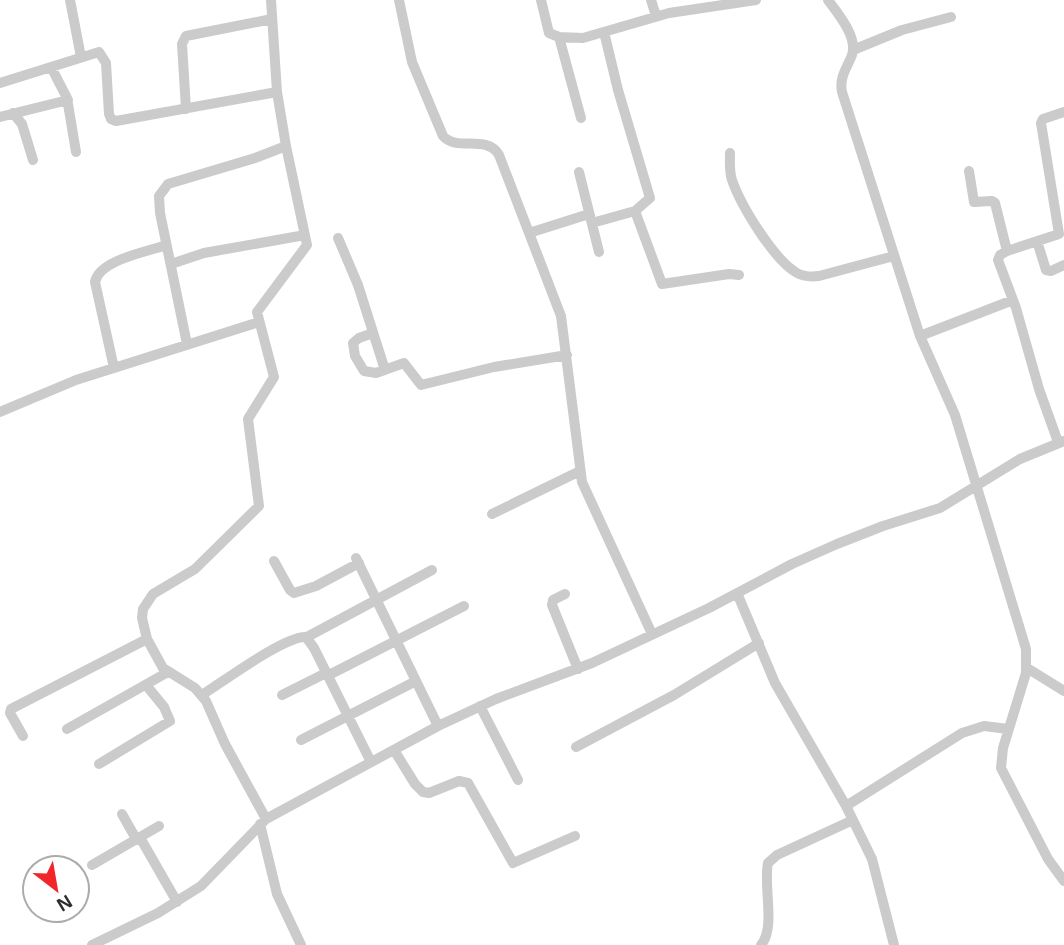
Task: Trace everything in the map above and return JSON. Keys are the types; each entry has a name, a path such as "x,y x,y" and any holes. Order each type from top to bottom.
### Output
{"street":[{"path":"70,0 81,57"},
{"path":"271,0 277,92 307,245 257,312 274,377 248,419 259,506 195,569 153,594 143,609 142,618 147,639 168,672 202,695 263,821 277,894 301,945"},
{"path":"399,0 411,62 438,128 447,141 481,144 496,150 561,316 584,490 652,634"},
{"path":"541,0 549,33 559,37 583,38 656,16 756,0"},
{"path":"651,0 656,16"},
{"path":"828,0 845,26 853,50 842,75 842,92 920,335 956,415 1026,649 1027,668 1000,762 1003,774 1048,859 1064,881"},
{"path":"853,50 902,30 951,17"},
{"path":"186,109 182,44 186,36 272,19"},
{"path":"529,233 635,211 648,201 650,192 618,90 604,32"},
{"path":"559,37 581,118"},
{"path":"0,83 99,52 104,57 111,119 126,120 277,92"},
{"path":"51,67 68,100 76,152"},
{"path":"0,117 68,100"},
{"path":"92,945 177,902 211,877 263,821 438,726 518,690 578,669 792,564 862,534 940,508 1020,458 1061,442 1039,389 1013,300 998,260 1007,251 1061,233 1041,123 1043,119 1064,112"},
{"path":"13,113 22,124 33,160"},
{"path":"187,344 158,202 162,189 167,184 286,146"},
{"path":"730,153 731,179 742,203 778,256 799,274 818,276 894,256"},
{"path":"969,170 974,202 995,203 1007,251"},
{"path":"579,172 599,252"},
{"path":"635,211 663,284 729,274 739,275"},
{"path":"171,264 204,253 305,235"},
{"path":"338,238 358,285 385,370"},
{"path":"1037,241 1046,270 1051,271 1064,265"},
{"path":"114,368 96,282 97,275 107,265 166,245"},
{"path":"920,335 1013,300"},
{"path":"0,412 76,380 259,322"},
{"path":"373,333 355,340 352,345 358,363 366,372 376,373 404,363 418,383 424,385 494,367 567,355"},
{"path":"492,514 580,471"},
{"path":"274,561 293,593 314,587 358,560 438,726"},
{"path":"202,695 274,649 298,636 307,637 432,570"},
{"path":"737,593 775,683 846,806 877,871 894,945"},
{"path":"565,594 553,600 552,605 578,669"},
{"path":"282,695 464,606"},
{"path":"307,637 371,762"},
{"path":"23,736 10,713 11,709 147,639"},
{"path":"576,747 674,695 759,643"},
{"path":"1027,668 1064,691"},
{"path":"67,729 168,672"},
{"path":"301,740 416,681"},
{"path":"99,764 170,721 164,707 146,685"},
{"path":"480,706 518,779"},
{"path":"846,806 962,733 984,726 1009,729"},
{"path":"394,750 423,792 429,793 459,781 468,783 513,863 575,836"},
{"path":"122,814 135,837 142,841 177,902"},
{"path":"761,945 768,933 768,863 777,855 853,820"},
{"path":"92,865 159,826"}]}
